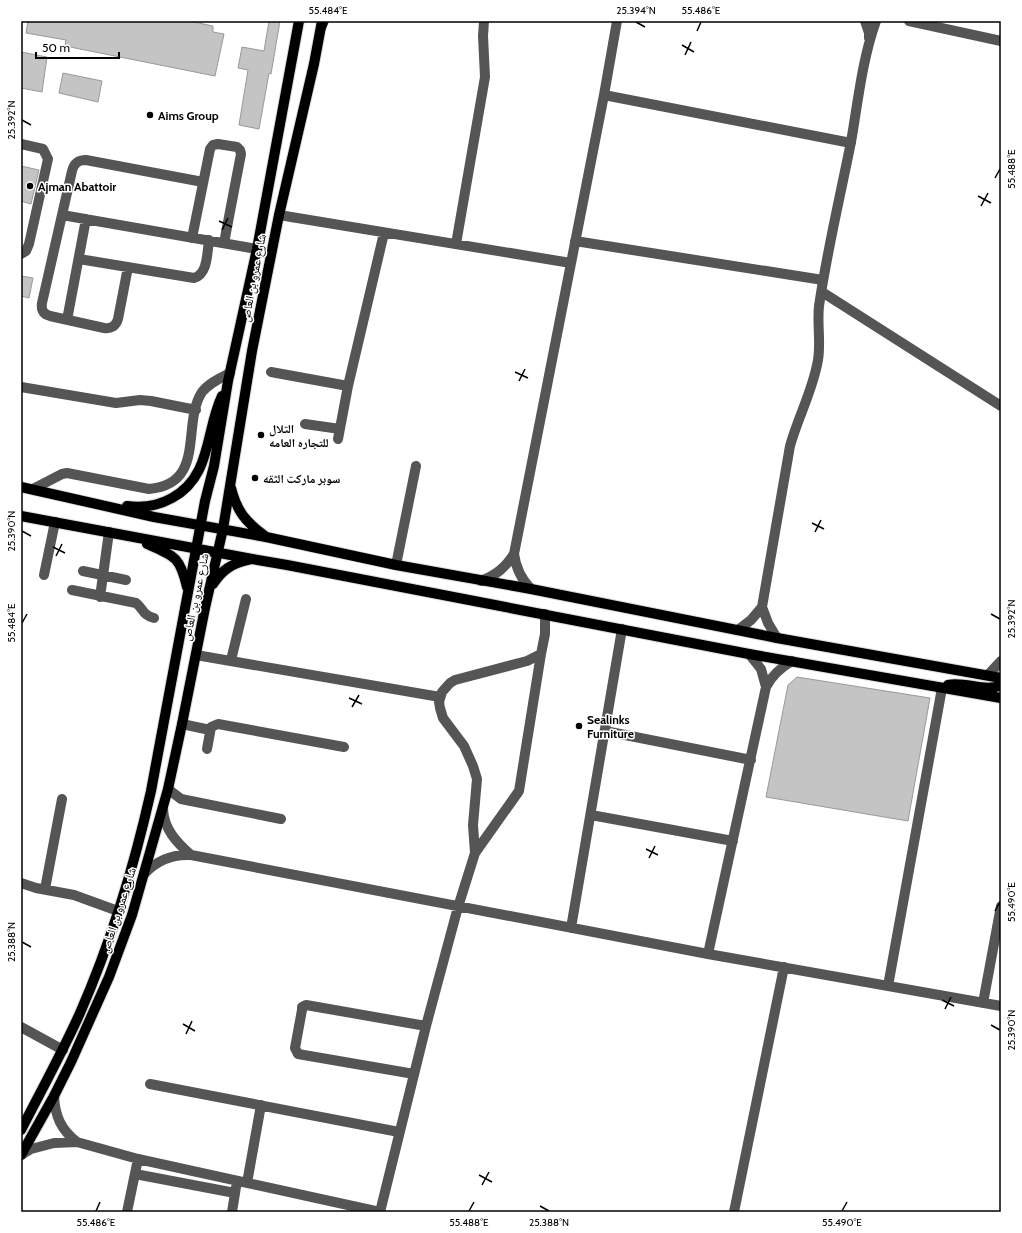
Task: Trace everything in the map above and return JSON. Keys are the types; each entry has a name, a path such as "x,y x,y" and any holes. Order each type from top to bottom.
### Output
{"main road":[{"name":"شارع عمرو بن العاص","path":"21,1130 63,1050 88,994 133,864 149,799 188,591 214,466 227,387 257,249 299,21"},
{"name":"شارع عمرو بن العاص","path":"21,1155 54,1096 92,1019 132,914 163,809 182,724 208,593 223,529 252,351 279,215 314,64 322,21"},
{"path":"59,495 72,494 137,507 158,504 177,495 192,481 203,462 214,414 227,387"},
{"path":"230,482 235,504 238,510 251,526 266,537"},
{"path":"21,487 139,514 266,537 396,565 531,589 777,638 1001,678"},
{"path":"21,516 287,565 749,654 1001,698"},
{"path":"130,537 176,559 181,564 188,591"},
{"path":"208,593 218,576 226,569 239,562 252,559"},
{"path":"942,688 956,684 990,688 1001,685"}],"street":[{"path":"456,244 485,76 483,36 484,21"},
{"path":"531,589 519,574 515,564 514,554 604,95 617,21"},
{"path":"865,21 869,33 869,41"},
{"path":"738,630 751,620 762,607 790,446 798,420 813,383 819,345 818,320 823,280 851,143 869,41 876,21"},
{"path":"909,21 1001,41"},
{"path":"604,95 851,143"},
{"path":"21,144 43,149 48,155 48,162 29,244 26,251 21,254"},
{"path":"192,238 211,147 218,144 239,148 241,154 224,243"},
{"path":"128,267 118,319 115,326 108,329 47,315 42,310 41,306 73,167 78,161 82,160 203,182"},
{"path":"279,215 571,264"},
{"path":"62,216 257,249"},
{"path":"67,320 86,219"},
{"path":"305,424 339,434 348,386 384,233"},
{"path":"79,259 189,278 198,276 204,270 209,240"},
{"path":"575,241 823,280"},
{"path":"822,292 1001,406"},
{"path":"271,372 348,386"},
{"path":"32,489 57,476 67,473 142,488 150,489 164,486 177,478 186,465 199,398 207,387 230,373"},
{"path":"21,387 116,403 140,400 196,410"},
{"path":"396,565 416,466"},
{"path":"44,575 55,522"},
{"path":"100,597 109,532"},
{"path":"481,581 500,571 514,554"},
{"path":"83,571 126,580"},
{"path":"72,590 100,597 136,603 139,605 144,614 154,618"},
{"path":"231,660 246,599"},
{"path":"762,607 768,623 777,638"},
{"path":"21,1155 42,1145 77,1142 138,1160 380,1212 426,1026 458,907 475,853 519,790 545,634 545,614"},
{"path":"571,928 622,629"},
{"path":"475,853 473,825 477,778 464,746 441,713 439,702 440,697 446,687 455,680 527,661 541,654"},
{"path":"749,654 761,669 766,687"},
{"path":"196,655 440,697"},
{"path":"708,954 766,687 779,669 792,661"},
{"path":"988,676 1001,661"},
{"path":"888,986 942,688"},
{"path":"182,724 210,730"},
{"path":"207,749 210,730 213,726 218,724 344,747"},
{"path":"605,731 751,760"},
{"path":"168,789 181,799 281,819"},
{"path":"45,889 62,799"},
{"path":"163,809 164,819 168,829 178,843 191,855"},
{"path":"591,815 733,841"},
{"path":"144,874 157,862 165,858 182,854 191,855 708,954 1001,1006"},
{"path":"21,883 74,895 118,911"},
{"path":"983,1003 1001,906"},
{"path":"734,1212 784,967"},
{"path":"414,1074 298,1054 295,1048 302,1007 306,1005 426,1026"},
{"path":"21,1027 63,1050"},
{"path":"150,1084 399,1132"},
{"path":"54,1096 56,1112 62,1127 77,1142"},
{"path":"232,1212 235,1193 242,1182 261,1105"},
{"path":"134,1212 138,1160"},
{"path":"138,1175 235,1193"},
{"path":"127,1212 138,1175"}],"building":[{"path":"28,21 189,21 213,26 213,32 224,34 215,76 65,46 66,40 26,33"},
{"path":"269,21 280,21 271,74 269,73 259,129 239,125 248,70 238,68 242,47 264,51"},
{"path":"21,52 47,57 42,92 21,88"},
{"path":"63,73 102,81 98,102 59,93"},
{"name":"Ajman Abattoir","path":"21,166 39,170 31,204 21,201"},
{"path":"21,276 33,278 29,298 21,296"},
{"path":"797,677 930,698 908,821 766,797 788,685"}],"place":[{"name":"Aims Group","path":"150,115"},
{"name":"Ajman Abattoir","path":"30,186"},
{"name":"التلال للتجاره العامه","path":"261,435"},
{"name":"سوبر ماركت الثقه","path":"255,478"},
{"name":"Sealinks Furniture","path":"579,726"}]}
